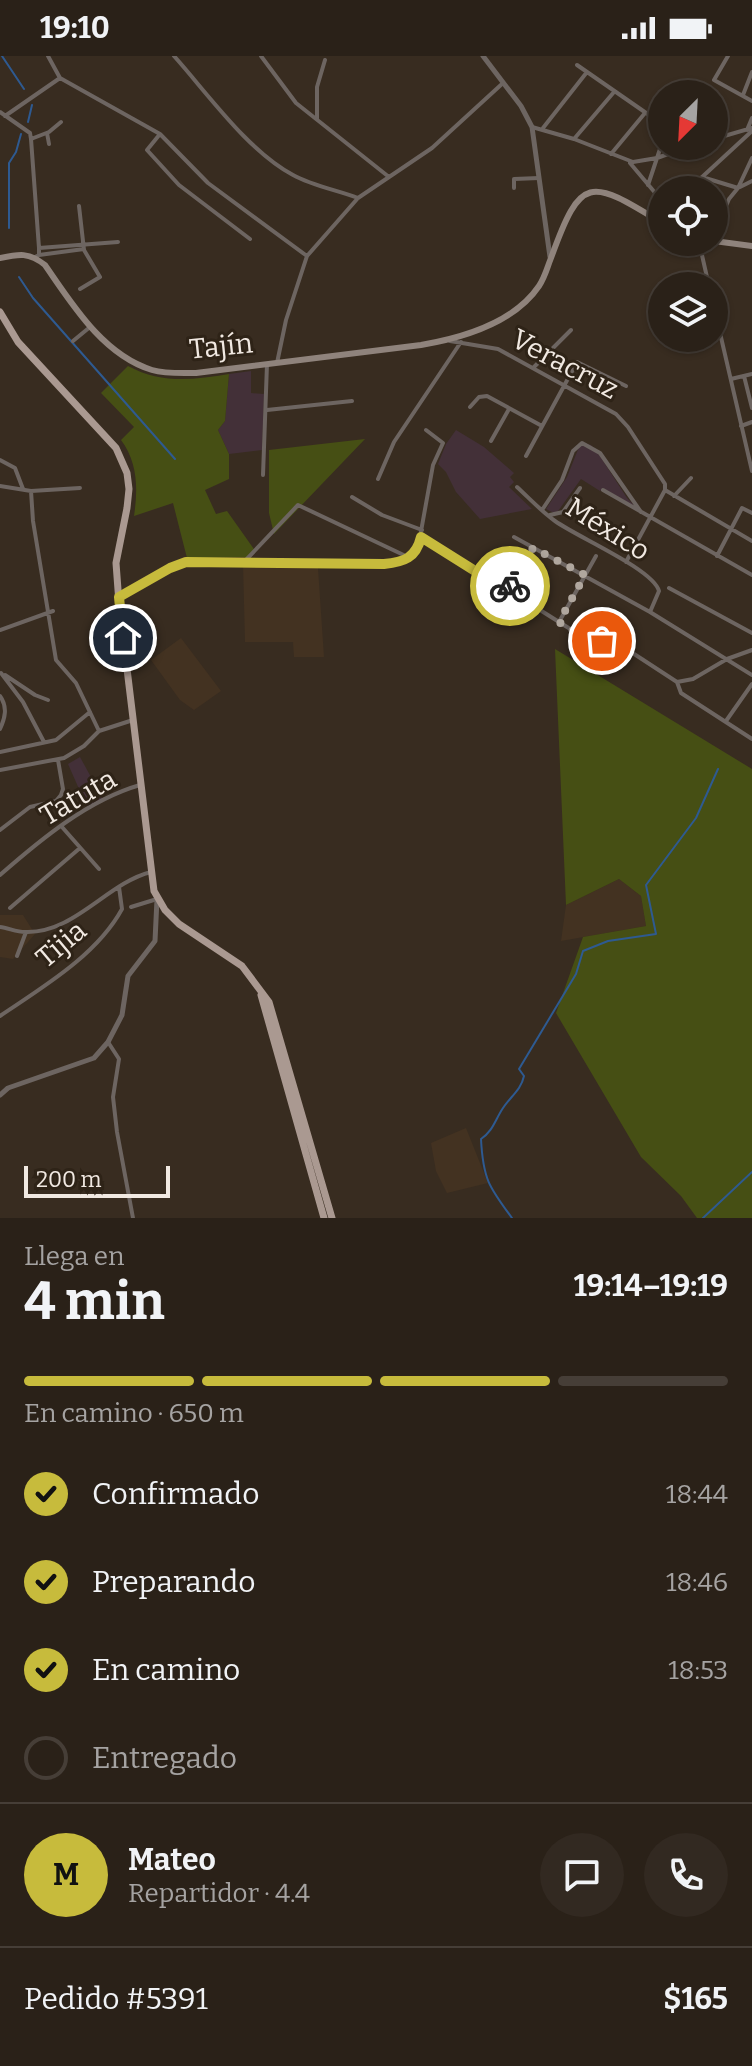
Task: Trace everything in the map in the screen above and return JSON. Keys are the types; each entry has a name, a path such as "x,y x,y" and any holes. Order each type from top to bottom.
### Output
{"main road":[{"name":"Tajín","path":"37,256 90,327 137,364 163,372 196,373 448,341 476,331 515,310 540,285 571,208 578,198 590,192 611,193 648,215"},
{"path":"728,243 752,246"},
{"path":"0,258 23,253 37,256"},
{"path":"0,312 18,342 116,448 127,473 127,508 116,563 140,785 157,899 179,924 242,966 272,1009 324,1218"},
{"path":"309,1148 332,1218"}],"street":[{"path":"48,56 60,78 160,134 208,183 307,256"},
{"path":"174,56 245,135 280,168 358,198"},
{"path":"261,56 289,95 389,177"},
{"path":"483,56 529,117 550,258"},
{"path":"728,56 714,80 752,101"},
{"path":"317,119 317,87 325,60"},
{"path":"577,65 648,115"},
{"path":"543,128 587,72"},
{"path":"743,95 752,72"},
{"path":"60,78 2,114 30,136 39,248 37,256 62,249"},
{"path":"277,363 286,320 307,256 358,198 432,148 503,83"},
{"path":"574,139 615,91"},
{"path":"611,154 645,113"},
{"path":"702,176 750,130 752,118"},
{"path":"30,136 47,133 61,122"},
{"path":"532,127 543,128 628,161 648,160"},
{"path":"728,135 750,130"},
{"path":"47,133 49,144"},
{"path":"160,134 147,150 179,185 250,239"},
{"path":"728,201 752,158"},
{"path":"628,161 648,185"},
{"path":"514,188 514,179 539,178"},
{"path":"728,185 738,188 752,181"},
{"path":"79,206 83,247 100,277 80,289"},
{"path":"39,248 62,249 118,242"},
{"path":"73,341 90,327"},
{"path":"534,367 571,330"},
{"name":"Veracruz","path":"448,341 498,349 598,402 623,419 665,484 665,490 752,541"},
{"path":"378,479 394,442 461,342"},
{"path":"725,352 752,471"},
{"path":"526,456 577,362 626,386"},
{"path":"263,475 267,364"},
{"path":"731,379 752,374"},
{"path":"744,376 752,408"},
{"path":"470,407 483,396 542,426"},
{"path":"267,410 352,401"},
{"path":"491,441 509,409"},
{"path":"741,426 752,422"},
{"path":"119,597 186,562 384,564 410,558 418,548 433,465 443,443 426,430"},
{"path":"542,510 562,480 577,445 586,443 600,453 641,512"},
{"path":"0,460 15,468 23,489"},
{"path":"674,496 691,478"},
{"path":"0,486 31,491 80,488"},
{"name":"México","path":"517,487 547,515 579,537 626,562 658,586 659,591 650,612"},
{"path":"547,515 563,512 580,488"},
{"path":"603,490 752,575"},
{"path":"626,562 665,490"},
{"path":"31,491 33,521 51,612 56,660 76,683 99,731"},
{"path":"352,497 382,515 422,530"},
{"path":"244,562 298,505 410,558"},
{"path":"717,556 742,508 752,513"},
{"path":"421,537 507,591 533,548"},
{"path":"514,537 650,612 752,675"},
{"path":"559,622 596,556"},
{"name":"México","path":"669,588 752,633"},
{"path":"532,605 575,632 628,650 677,682 681,693 752,739"},
{"path":"0,630 51,612"},
{"path":"603,613 613,630 620,633 628,650"},
{"path":"602,641 613,630"},
{"path":"677,682 693,679 727,659 752,650"},
{"path":"0,672 30,712 44,742"},
{"path":"0,672 48,700"},
{"path":"725,721 752,684"},
{"path":"0,696 5,711 0,729"},
{"path":"0,752 56,740 90,712"},
{"path":"0,770 58,760 84,746 99,731 133,720"},
{"path":"0,830 30,807 56,801 61,795 63,789 58,760"},
{"name":"Tatuta","path":"0,875 62,827 103,801 140,785"},
{"path":"62,827 99,869"},
{"path":"10,908 80,848"},
{"path":"0,927 26,932 54,926 138,875 151,872"},
{"name":"Tijia","path":"0,1016 74,963 103,936 122,909 119,887"},
{"path":"0,1095 8,1088 94,1058 108,1042 122,1015 128,976 155,941 157,899 131,907"},
{"path":"17,956 26,932"},
{"path":"108,1042 119,1059 113,1097 133,1218"}],"shaded area":[{"path":"251,371 251,393 264,394 262,450 229,454 218,430 225,421 229,374"},
{"path":"456,430 484,447 514,473 510,477 514,482 509,487 532,509 480,519 456,492 446,472 438,464"},
{"path":"581,442 591,445 598,453 637,508 581,479 556,514 546,509 567,477"},
{"path":"243,564 318,568 324,657 294,657 293,642 245,642"},
{"path":"181,638 221,691 194,710 180,700 151,660"},
{"path":"80,757 103,799 87,807 68,764"},
{"path":"619,879 641,896 646,926 561,941 566,905"},
{"path":"0,915 23,915 35,934 13,959 0,957"},
{"path":"466,1128 488,1183 447,1193 436,1171 431,1143"}],"green space":[{"path":"128,366 165,378 190,379 229,374 225,421 218,430 229,454 229,479 205,490 216,514 227,511 256,552 250,557 187,558 173,503 134,516 135,476 131,458 121,440 134,427 101,393"},
{"path":"365,439 274,534 269,513 269,450"},
{"path":"555,649 752,769 752,1218 697,1218 681,1196 641,1157 556,1013 583,937 646,926 641,896 619,879 566,905"}],"waterway":[{"path":"2,56 24,89"},
{"path":"28,122 32,105"},
{"path":"9,228 9,163 21,134"},
{"path":"19,277 33,298 175,459"},
{"path":"512,1218 489,1182 483,1164 481,1139 521,1085 524,1076 519,1069 576,974 583,951 608,941 656,934 646,885 696,818 718,769"},
{"path":"703,1218 752,1172"}],"way so far":[{"path":"510,586 533,548 585,575 559,622 575,632 602,641"}],"route":[{"path":"123,638 119,597 186,562 384,564 410,558 418,548 421,537 507,591 510,586"}]}
